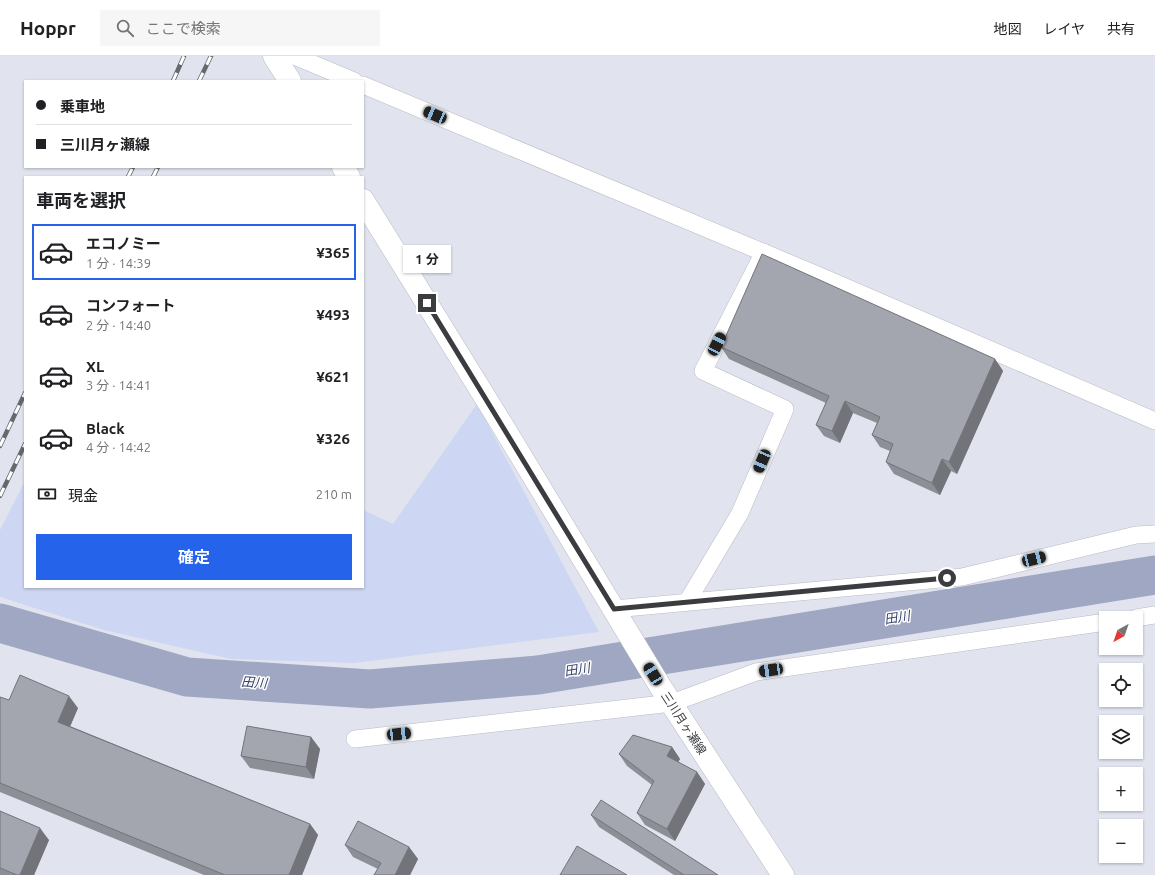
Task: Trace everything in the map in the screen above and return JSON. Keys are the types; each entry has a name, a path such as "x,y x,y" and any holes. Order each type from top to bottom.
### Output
{"main road":[{"path":"274,56 289,80"},
{"name":"三川月ヶ瀬線","path":"364,202 501,423 666,695 783,875"}],"street":[{"path":"294,56 352,80"},
{"path":"364,85 764,252 1155,421"},
{"path":"687,602 740,513 785,409 703,371 764,252"},
{"path":"618,616 687,602 962,576 1136,535 1155,534"},
{"path":"1143,617 1155,615"},
{"path":"355,739 666,695 756,672 1099,623"}],"shaded area":[{"path":"477,404 599,632 354,663 231,659 104,630 0,597 0,530 24,483 24,588 364,588 364,510 393,524"}],"building":[{"path":"762,254 995,359 949,462 942,459 932,483 886,462 893,444 872,435 880,417 845,401 832,431 816,425 829,396 721,347"},
{"path":"20,675 69,696 58,722 310,824 289,875 225,875 0,783 0,697 9,700"},
{"path":"247,726 311,737 306,767 241,756"},
{"path":"633,735 672,747 667,756 697,772 667,829 637,813 654,781 619,754"},
{"path":"601,800 718,875 684,875 591,815"},
{"path":"0,811 40,828 20,875 0,868"},
{"path":"358,821 409,847 395,875 374,875 381,863 345,845"},
{"path":"577,846 627,875 560,875"}],"waterway":[{"name":"田川","path":"0,623 187,677 370,689 538,675 1155,575"}],"railway":[{"path":"173,80 184,56"},
{"path":"199,80 211,56"},
{"path":"128,176 132,168"},
{"path":"154,176 158,168"},
{"path":"0,446 24,395"},
{"path":"0,496 24,446"}],"route":[{"path":"427,303 614,609 947,578"}]}
